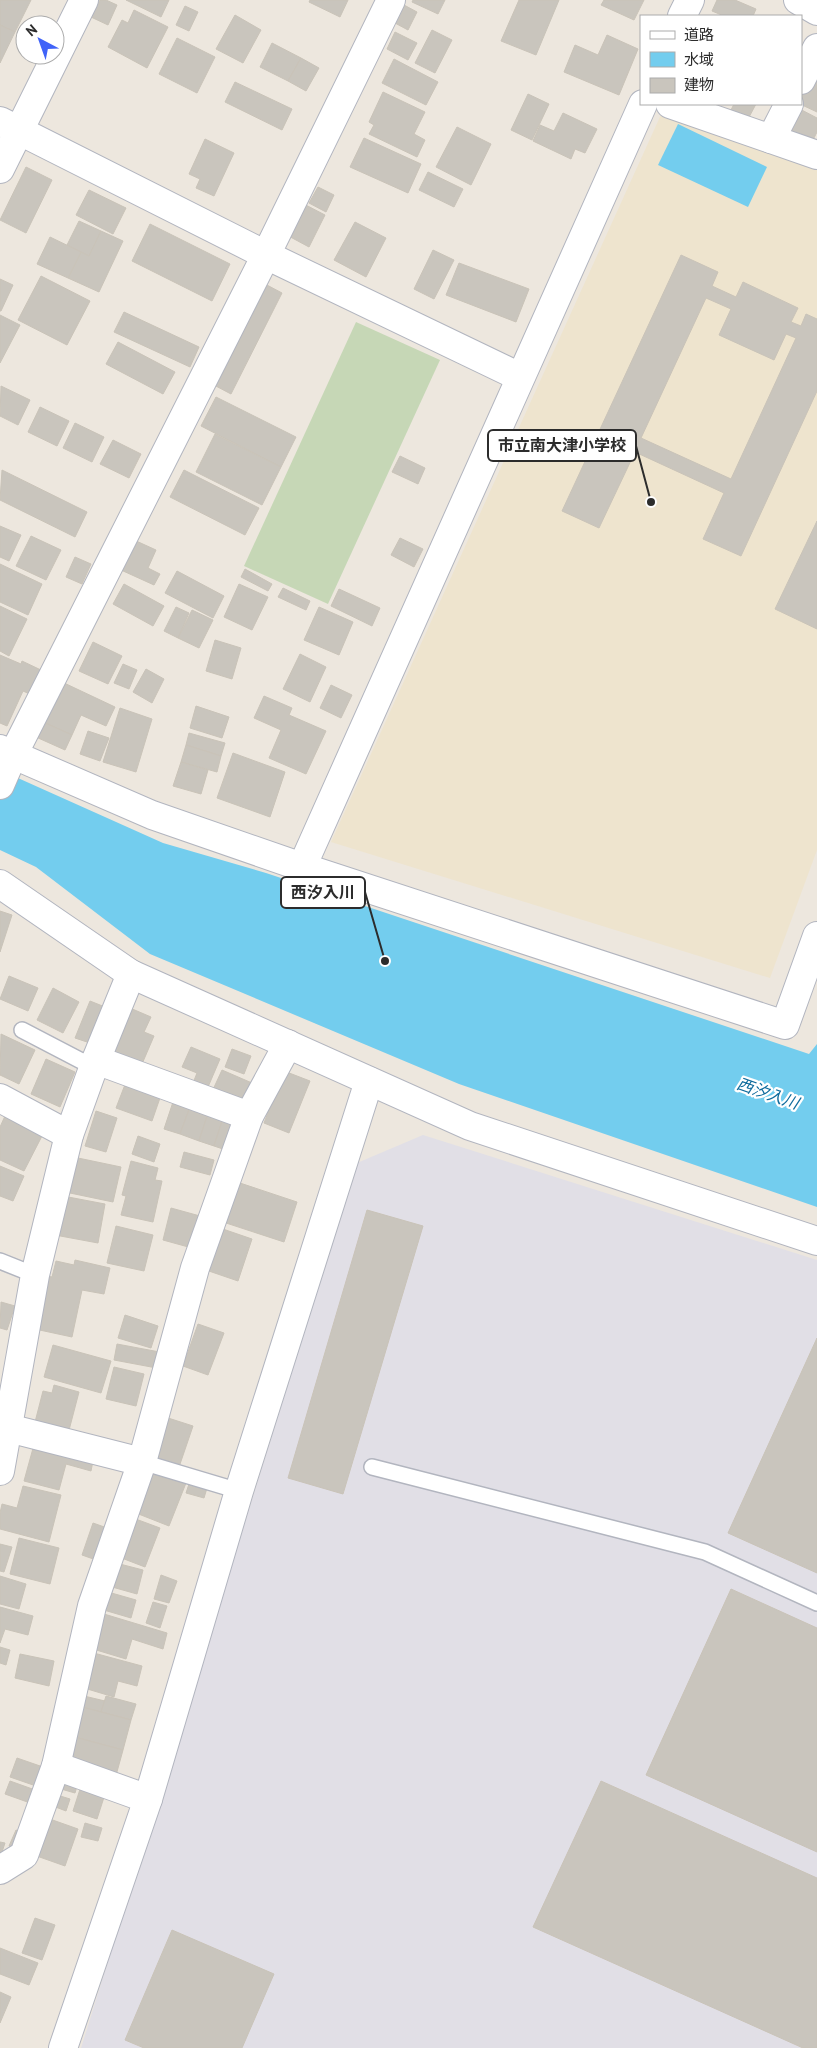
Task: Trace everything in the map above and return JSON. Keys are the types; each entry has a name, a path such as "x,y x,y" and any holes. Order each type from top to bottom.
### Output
{"street":[{"path":"0,169 10,126 84,0"},
{"path":"0,785 7,752 266,255 391,0"},
{"path":"682,15 690,0"},
{"path":"798,0 817,11"},
{"path":"802,78 817,48"},
{"path":"302,866 643,105"},
{"path":"673,105 817,155"},
{"path":"771,139 788,105"},
{"path":"10,126 266,255 520,377"},
{"path":"7,752 152,815 785,1025 817,936"},
{"path":"0,884 131,974 470,1126 817,1240"},
{"path":"0,1471 6,1413 35,1275 69,1135 94,1063 131,974"},
{"path":"0,1870 24,1856 56,1766 92,1606 142,1462 195,1268 249,1116 288,1044"},
{"path":"94,1063 249,1116"},
{"path":"63,2048 148,1799 239,1491 369,1081"},
{"path":"0,1098 69,1135"},
{"path":"6,1413 142,1462"},
{"path":"56,1766 148,1799"}],"lane":[{"path":"22,1030 94,1063"},
{"path":"0,1261 35,1275"},
{"path":"142,1462 239,1491"},
{"path":"372,1467 705,1552 817,1603"}],"shaded area":[{"path":"664,108 817,162 817,850 770,978 331,842"},
{"path":"423,1135 817,1260 817,2048 81,2048 357,1163"}],"green space":[{"path":"356,322 440,360 328,604 244,566"}],"water":[{"path":"678,124 767,167 748,207 658,165"},
{"path":"0,770 163,843 266,873 809,1054 817,1044 817,1207 459,1084 150,954 36,867 0,850"}],"building":[{"path":"0,0 31,0 24,15 15,15 15,32 0,25"},
{"path":"100,0 106,0 117,5 108,25 91,17"},
{"path":"126,0 169,0 161,17"},
{"path":"310,0 348,0 340,17 309,2"},
{"path":"413,0 445,0 438,14 412,2"},
{"path":"519,0 559,0 536,55 501,41"},
{"path":"604,0 644,0 634,20 601,5"},
{"path":"717,0 735,0 756,9 753,15 722,15 712,11"},
{"path":"404,5 417,12 408,30 395,23"},
{"path":"185,6 198,12 189,31 176,25"},
{"path":"134,10 168,27 147,68 108,47 122,20 128,23"},
{"path":"235,15 261,30 243,63 216,49"},
{"path":"0,25 15,32 0,63"},
{"path":"432,30 452,40 435,73 415,63"},
{"path":"395,32 417,43 408,60 387,49"},
{"path":"607,35 638,49 619,95 564,72 575,45 598,55"},
{"path":"177,38 215,57 197,93 159,74"},
{"path":"272,43 301,58 288,81 260,67"},
{"path":"301,58 319,68 306,91 288,81"},
{"path":"394,59 438,82 426,105 382,83"},
{"path":"809,78 817,82 817,112 802,105 802,93"},
{"path":"235,82 292,109 282,130 225,102"},
{"path":"383,92 425,112 414,134 425,140 417,157 369,134 374,125 369,122"},
{"path":"528,94 549,104 532,140 511,130"},
{"path":"734,105 755,105 748,119 731,110"},
{"path":"796,107 817,118 817,132 812,142 785,128"},
{"path":"563,113 597,129 585,153 575,149 571,159 533,141 540,125 554,131"},
{"path":"457,127 491,144 471,185 436,167"},
{"path":"364,138 421,164 408,193 350,167"},
{"path":"205,139 234,153 214,196 196,188 200,179 189,174"},
{"path":"26,167 52,180 26,233 0,220"},
{"path":"428,172 463,189 454,207 419,190"},
{"path":"318,187 334,195 326,212 309,203"},
{"path":"89,190 126,208 113,234 76,215"},
{"path":"300,202 325,215 309,247 283,233"},
{"path":"79,221 101,231 89,256 67,245"},
{"path":"355,222 386,238 366,277 334,260"},
{"path":"150,224 230,264 212,301 132,261"},
{"path":"101,231 123,241 99,292 68,278 81,252 89,256"},
{"path":"50,237 81,252 68,278 37,264"},
{"path":"433,250 454,260 434,299 414,289"},
{"path":"681,255 718,272 712,286 736,297 743,282 798,308 791,322 801,326 806,314 817,319 817,391 741,556 703,539 724,493 635,452 599,528 562,511","holes":["706,298 731,309 719,335 774,360 786,334 796,338 731,479 641,438"]},
{"path":"459,263 529,289 516,322 446,295"},
{"path":"41,276 90,301 67,345 18,320"},
{"path":"0,279 13,285 1,311 0,311"},
{"path":"265,284 282,293 231,394 214,385"},
{"path":"124,312 199,347 190,367 114,332"},
{"path":"0,315 20,325 0,363"},
{"path":"118,342 175,372 163,394 106,364"},
{"path":"1,386 30,400 18,425 0,416"},
{"path":"216,397 296,437 281,467 201,426"},
{"path":"40,407 69,421 57,446 28,432"},
{"path":"75,423 104,437 92,462 63,448"},
{"path":"215,434 281,467 262,505 196,472"},
{"path":"113,440 141,454 129,478 100,464"},
{"path":"400,456 425,468 418,484 392,472"},
{"path":"2,470 87,512 75,537 0,500"},
{"path":"184,470 259,508 245,535 170,497"},
{"path":"817,521 817,629 775,609"},
{"path":"0,526 21,535 9,561 0,557"},
{"path":"31,536 61,550 46,580 16,566"},
{"path":"400,538 423,549 414,567 391,555"},
{"path":"134,540 156,550 148,568 160,574 154,585 121,570"},
{"path":"75,557 91,564 82,584 66,577"},
{"path":"0,564 42,584 28,615 0,602"},
{"path":"245,569 272,584 268,591 241,577"},
{"path":"177,571 224,596 213,618 165,593"},
{"path":"124,584 164,606 153,626 113,604"},
{"path":"239,584 268,597 252,630 224,617"},
{"path":"283,588 310,601 306,610 278,597"},
{"path":"339,589 380,608 372,626 331,606"},
{"path":"0,606 27,619 9,656 0,651"},
{"path":"176,607 189,613 178,638 164,631"},
{"path":"319,607 353,622 339,655 304,640"},
{"path":"192,610 213,620 199,648 178,638"},
{"path":"215,640 241,648 232,679 206,671"},
{"path":"93,642 122,656 108,684 79,671"},
{"path":"300,654 326,667 310,702 283,689"},
{"path":"0,655 21,664 22,661 43,671 32,695 23,691 7,726 0,723"},
{"path":"123,664 137,670 129,689 114,683"},
{"path":"146,669 164,679 152,703 133,692"},
{"path":"62,682 115,707 106,726 81,715 72,735 43,722"},
{"path":"331,685 352,695 341,718 320,708"},
{"path":"264,696 292,708 289,715 326,731 306,774 269,758 281,730 254,718"},
{"path":"196,706 229,717 222,738 190,728"},
{"path":"120,708 152,719 136,772 103,762"},
{"path":"43,722 72,735 65,750 36,737"},
{"path":"88,731 109,738 100,761 80,754"},
{"path":"189,733 225,743 221,756 186,745"},
{"path":"186,745 221,756 217,772 181,762"},
{"path":"233,753 285,772 270,817 217,798"},
{"path":"181,762 208,770 201,794 173,786"},
{"path":"0,911 12,915 0,952"},
{"path":"9,976 38,988 28,1011 0,999"},
{"path":"53,988 79,1002 63,1033 37,1020"},
{"path":"90,1001 110,1009 96,1045 75,1038"},
{"path":"130,1008 151,1017 144,1032 154,1036 139,1071 108,1058"},
{"path":"1,1034 35,1050 19,1084 0,1075"},
{"path":"191,1047 220,1059 205,1094 191,1088 197,1073 182,1067"},
{"path":"232,1049 251,1056 244,1074 225,1067"},
{"path":"46,1059 75,1072 60,1107 31,1094"},
{"path":"222,1070 252,1083 245,1109 211,1094"},
{"path":"284,1071 310,1081 289,1133 264,1123"},
{"path":"126,1082 161,1095 152,1121 116,1108"},
{"path":"173,1102 190,1107 180,1134 164,1129"},
{"path":"190,1107 208,1113 199,1141 180,1134"},
{"path":"96,1111 117,1118 106,1152 85,1146"},
{"path":"208,1113 223,1118 214,1146 199,1141"},
{"path":"5,1116 43,1134 24,1171 0,1160 0,1127"},
{"path":"223,1118 238,1123 229,1151 214,1146"},
{"path":"138,1136 160,1144 154,1162 132,1154"},
{"path":"184,1152 214,1160 210,1175 180,1167"},
{"path":"78,1158 121,1167 113,1202 70,1193"},
{"path":"131,1161 158,1168 155,1180 162,1181 153,1222 121,1215 126,1196 122,1195"},
{"path":"0,1166 24,1176 13,1201 0,1196"},
{"path":"234,1181 297,1202 284,1242 220,1221"},
{"path":"63,1196 105,1204 98,1243 55,1235"},
{"path":"171,1208 200,1216 192,1248 163,1240"},
{"path":"367,1210 423,1226 343,1494 288,1478"},
{"path":"116,1226 153,1235 144,1271 107,1263"},
{"path":"217,1227 252,1239 238,1281 203,1269"},
{"path":"75,1260 110,1268 104,1294 82,1290 72,1337 35,1329 47,1276 52,1277 56,1261 74,1265"},
{"path":"1,1302 15,1306 7,1330 0,1328"},
{"path":"125,1315 158,1326 151,1348 118,1338"},
{"path":"198,1324 224,1333 208,1375 183,1366"},
{"path":"817,1338 817,1573 728,1533"},
{"path":"117,1344 165,1353 162,1369 114,1360"},
{"path":"53,1345 111,1361 101,1393 44,1377"},
{"path":"114,1367 144,1374 136,1406 106,1399"},
{"path":"54,1385 79,1392 68,1434 34,1426 43,1391 52,1393"},
{"path":"165,1417 193,1426 178,1470 150,1461"},
{"path":"35,1441 94,1456 91,1471 66,1464 59,1490 24,1481"},
{"path":"152,1470 186,1483 169,1526 136,1513"},
{"path":"189,1484 207,1488 204,1498 186,1493"},
{"path":"23,1486 61,1495 49,1542 0,1529 2,1504 17,1508"},
{"path":"133,1518 160,1528 145,1567 119,1557"},
{"path":"93,1523 110,1529 99,1561 82,1555"},
{"path":"19,1538 59,1548 50,1584 10,1574"},
{"path":"0,1544 12,1547 4,1572 0,1571"},
{"path":"112,1562 143,1570 137,1594 105,1585"},
{"path":"161,1575 177,1581 169,1603 154,1599"},
{"path":"0,1576 26,1584 19,1609 0,1604"},
{"path":"731,1589 817,1628 817,1852 646,1775"},
{"path":"101,1590 136,1600 131,1618 97,1608"},
{"path":"153,1602 167,1606 160,1628 146,1623"},
{"path":"0,1607 33,1616 28,1635 5,1629 0,1643"},
{"path":"104,1614 167,1633 163,1649 132,1639 126,1659 93,1649"},
{"path":"0,1647 10,1650 6,1665 0,1663"},
{"path":"90,1652 142,1666 137,1686 118,1681 114,1697 84,1688"},
{"path":"20,1654 54,1661 49,1686 15,1678"},
{"path":"84,1696 105,1701 101,1712 80,1707"},
{"path":"106,1696 136,1704 131,1720 101,1712"},
{"path":"75,1705 131,1720 123,1750 67,1735"},
{"path":"67,1735 123,1750 115,1779 60,1761"},
{"path":"17,1758 43,1767 36,1786 10,1777"},
{"path":"64,1779 78,1783 75,1793 61,1789"},
{"path":"10,1781 38,1791 33,1804 5,1794"},
{"path":"601,1781 817,1878 817,2048 803,2048 533,1927"},
{"path":"82,1783 106,1791 97,1819 73,1811"},
{"path":"57,1795 70,1799 66,1811 53,1806"},
{"path":"47,1818 78,1829 65,1866 34,1855"},
{"path":"85,1823 102,1828 98,1841 81,1837"},
{"path":"16,1830 24,1833 18,1849 9,1846"},
{"path":"0,1842 5,1843 0,1858"},
{"path":"35,1918 55,1925 42,1960 22,1953"},
{"path":"172,1930 274,1974 242,2048 144,2048 125,2040"},
{"path":"0,1948 38,1963 29,1985 0,1974"},
{"path":"0,1992 11,1997 0,2023"}],"place":[{"name":"市立南大津小学校","path":"651,502"},
{"name":"西汐入川","path":"385,961"}]}
